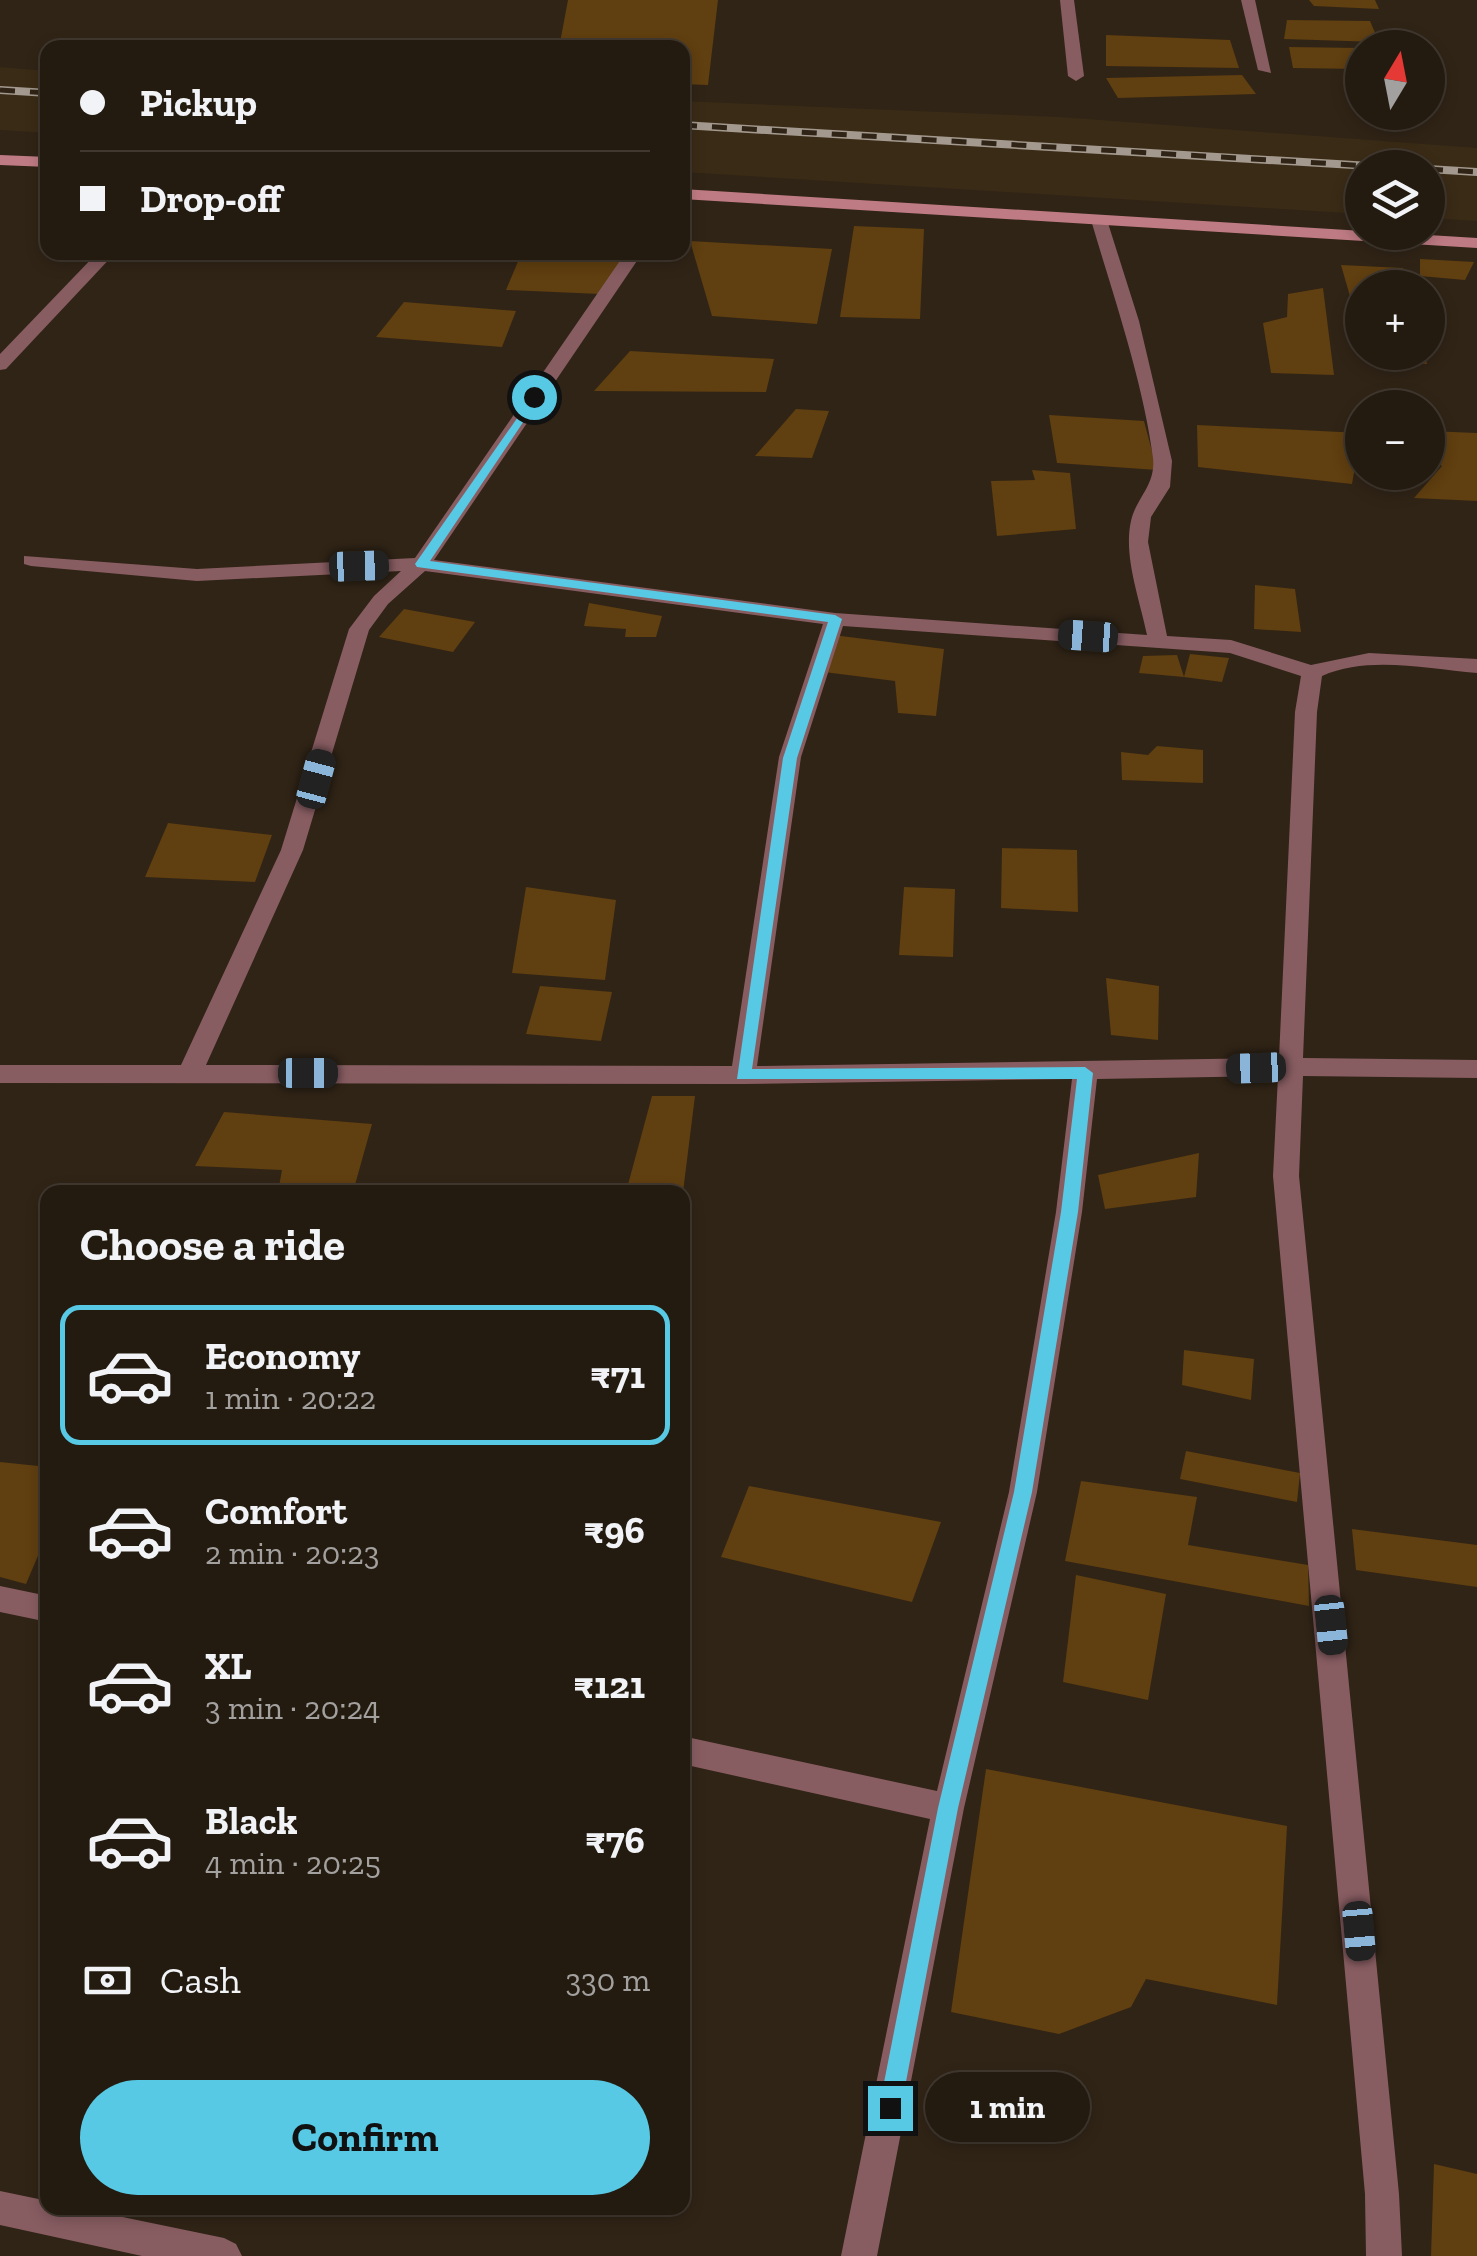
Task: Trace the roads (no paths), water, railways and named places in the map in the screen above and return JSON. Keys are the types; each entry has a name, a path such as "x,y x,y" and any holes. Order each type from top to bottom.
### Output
{"street":[{"path":"1067,0 1076,76"},
{"path":"1248,0 1266,70"},
{"path":"0,160 40,162"},
{"path":"690,194 1477,243"},
{"path":"1099,220 1130,321 1163,461 1160,487 1141,517 1138,542 1158,640"},
{"path":"0,366 100,260"},
{"path":"190,1073 292,850 359,630 381,600 422,564 630,260"},
{"path":"31,560 197,575 422,564 835,619 1231,647 1312,672 1326,664 1366,661 1477,666"},
{"path":"743,1075 790,758 835,619"},
{"path":"1312,672 1306,712 1286,1176 1336,1681 1382,2194 1384,2256"},
{"path":"0,1074 743,1075 1085,1073 1290,1067 1477,1069"},
{"path":"859,2256 948,1808 1023,1492 1070,1212 1085,1073"},
{"path":"0,1598 40,1607"},
{"path":"690,1752 948,1808"},
{"path":"0,2208 215,2255"}],"railway":[{"path":"0,90 40,92"},
{"path":"690,125 1345,164"},
{"path":"1445,170 1477,172"}]}
